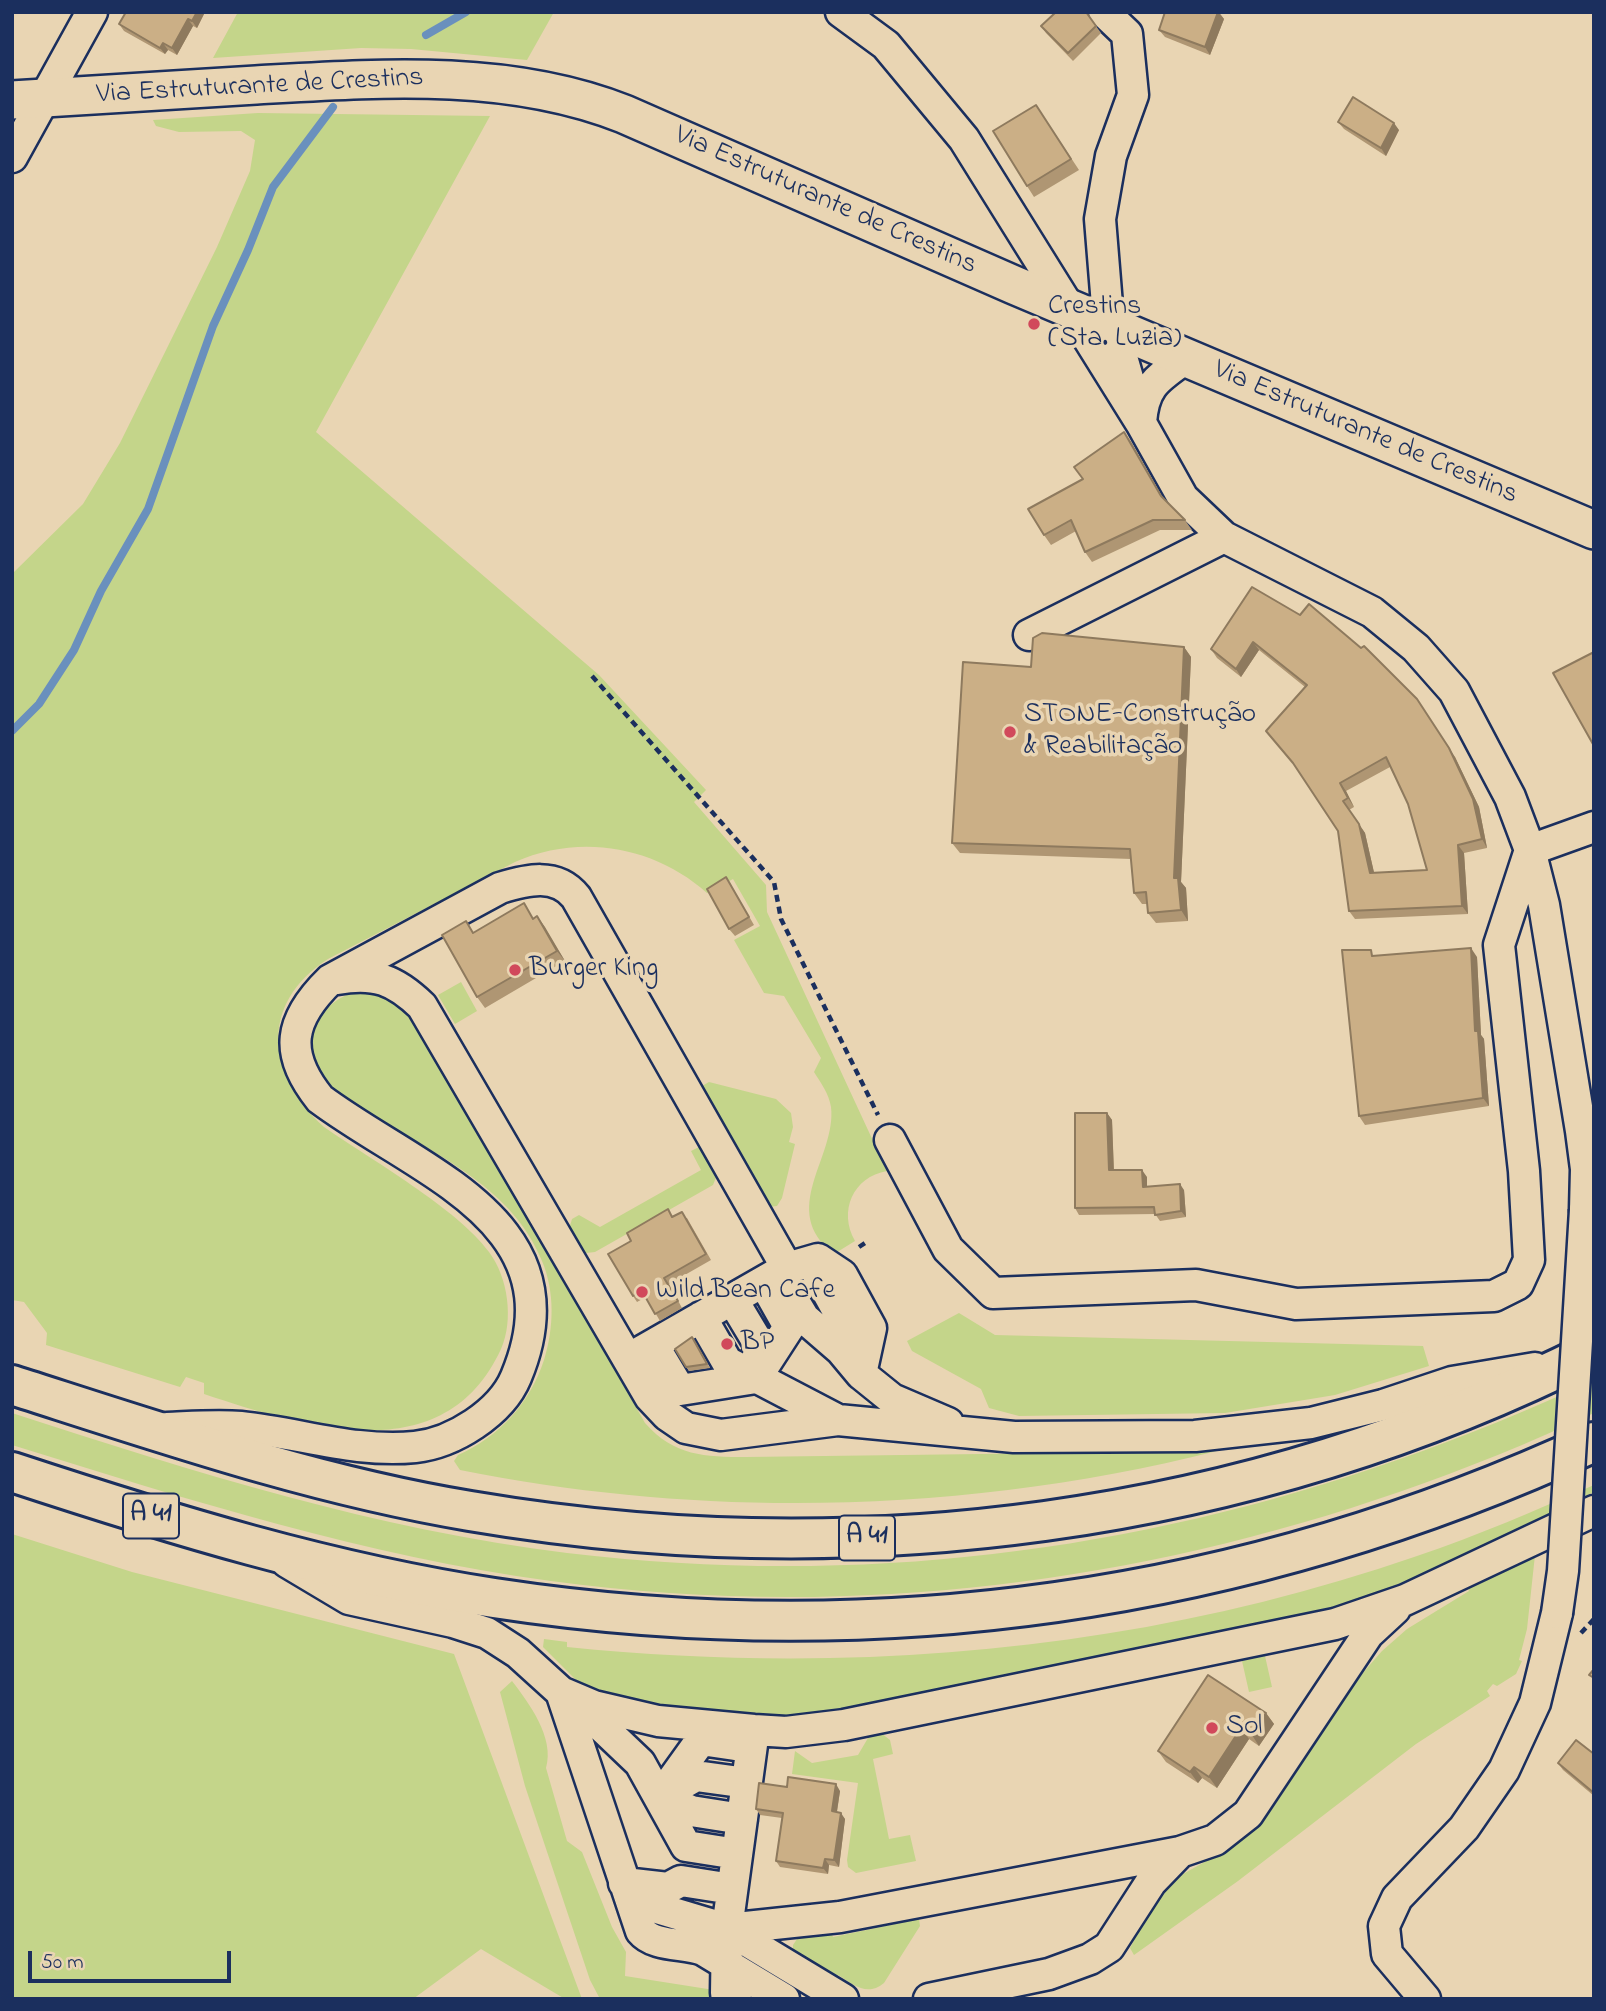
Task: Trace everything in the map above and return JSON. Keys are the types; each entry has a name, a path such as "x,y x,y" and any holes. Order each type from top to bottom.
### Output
{"highway":[{"name":"A 41","path":"12,1385 256,1461 467,1511 644,1534 815,1540 1001,1528 1143,1507 1206,1492 1334,1457 1431,1423 1584,1356"},
{"name":"A 41","path":"12,1472 268,1551 422,1585 583,1610 756,1622 934,1617 1115,1594 1283,1557 1435,1509 1594,1442"}],"main road":[{"name":"Via Estruturante de Crestins","path":"28,99 376,77 448,80 547,92 624,114 1069,309 1594,530"}],"street":[{"path":"12,157 28,99 92,12"},
{"path":"841,12 886,45 964,139 1141,423 1183,498 1224,537 1372,612 1416,648 1454,691 1510,797 1530,850 1544,905 1586,1169 1563,1571 1558,1613 1535,1703 1504,1770 1464,1828 1396,1899 1384,1926 1387,1954 1425,1999"},
{"path":"1104,12 1127,34 1133,95 1111,156 1100,219 1103,283 1141,423"},
{"path":"1141,423 1143,403 1152,384 1186,358"},
{"path":"1029,635 1224,537"},
{"path":"1530,850 1594,827"},
{"path":"890,1140 948,1249 993,1293 1196,1285 1296,1304 1494,1296 1518,1284 1529,1260 1524,1171 1499,945 1530,850"},
{"path":"146,1428 240,1427 374,1449 418,1447 454,1434 489,1413 514,1381 529,1341 532,1300 521,1258 498,1223 469,1199 320,1099 306,1082 298,1060 295,1029 308,1001 330,980 500,888 539,880 557,881 568,887 596,930 728,1302 727,1362 838,1420"},
{"path":"330,980 373,977 400,984 728,1302 774,1336 756,1378"},
{"path":"861,1374 872,1328 842,1275 818,1259 728,1302 650,1397 667,1415 686,1428 721,1434 838,1420 1014,1437 1195,1436 1256,1430 1347,1414 1452,1382 1584,1356"},
{"path":"728,1302 823,1307 841,1350 861,1374 892,1399 943,1422 1014,1437"},
{"path":"728,1302 680,1390 756,1378"},
{"path":"736,1999 726,1993 741,1828 786,1732 901,1714 1335,1624 1405,1600 1594,1511"},
{"path":"268,1551 349,1599 453,1622 487,1633 518,1653 584,1709 640,1763 686,1846 741,1828"},
{"path":"561,1692 594,1706 638,1717 741,1828 840,1917 1180,1852 1215,1840 1248,1814 1368,1634 1405,1600"},
{"path":"561,1692 624,1883 646,1938 689,1945 727,1962 784,1999"},
{"path":"660,1797 701,1740 741,1828 843,1999"},
{"path":"660,1797 694,1794 741,1828"},
{"path":"624,1883 650,1906 741,1828"},
{"path":"624,1883 668,1888 681,1881 741,1828"},
{"path":"929,1999 1048,1974 1090,1959 1109,1947 1151,1882 1180,1852"}],"path":[{"path":"592,676 774,882 782,919 890,1140"},
{"path":"859,1247 868,1241"}],"green space":[{"path":"238,12 554,12 527,60 411,49 361,48 213,58"},
{"path":"258,113 490,116 316,432 599,675 706,790 694,802 766,885 767,912 887,1171 875,1174 857,1188 849,1207 848,1218 855,1241 834,1254 818,1237 810,1219 813,1183 831,1126 830,1102 814,1072 821,1058 784,996 764,993 734,940 760,926 733,879 707,893 664,864 616,849 565,848 539,853 515,862 328,959 305,977 290,997 281,1018 278,1040 282,1063 291,1085 305,1107 324,1127 412,1185 457,1219 489,1252 505,1286 508,1312 505,1338 476,1388 445,1413 408,1426 369,1430 327,1427 243,1407 204,1394 204,1383 186,1377 180,1387 46,1345 47,1333 24,1302 12,1300 12,574 83,504 120,443 217,247 250,171 255,140 241,131 179,132 156,126 153,120"},
{"path":"461,982 477,1011 455,1024 438,995"},
{"path":"367,989 395,1000 417,1022 645,1423 667,1442 691,1452 731,1457 1217,1451 1124,1472 1030,1487 840,1503 649,1497 554,1486 460,1470 454,1461 458,1455 487,1439 500,1428 521,1404 538,1376 550,1335 552,1310 549,1285 542,1261 529,1236 513,1214 494,1195 450,1162 344,1097 321,1074 314,1058 312,1043 322,1014 349,994"},
{"path":"709,1082 776,1099 791,1113 793,1127 789,1142 795,1144 782,1198 777,1206 768,1207 731,1149 736,1146 702,1086"},
{"path":"701,1146 717,1175 713,1185 595,1252 586,1253 569,1229 572,1219 579,1215 600,1227 701,1170 691,1151"},
{"path":"959,1313 995,1335 1423,1346 1429,1366 1335,1395 1225,1413 1019,1416 989,1408 981,1389 912,1351 907,1341"},
{"path":"1594,1380 1594,1413 1470,1466 1344,1510 1215,1546 1084,1572 952,1589 819,1597 685,1594 551,1581 482,1570 414,1557 278,1524 12,1445 12,1413 148,1457 286,1497 426,1530 496,1543 567,1553 701,1564 833,1565 963,1557 1092,1540 1220,1513 1346,1477 1471,1433"},
{"path":"1594,1485 1594,1492 1424,1574 1341,1607 844,1711 774,1719 647,1707 598,1693 580,1684 543,1647 544,1639 567,1642 567,1647 675,1655 783,1658 890,1656 997,1648 1104,1634 1209,1614 1314,1588 1439,1548"},
{"path":"12,1534 132,1572 454,1654 582,1999 565,1999 481,1949 413,1999 12,1999"},
{"path":"1535,1555 1527,1629 1519,1660 1522,1661 1516,1674 1497,1686 1493,1684 1487,1691 1490,1696 1416,1744 1238,1881 1134,1955 1130,1948 1150,1911 1174,1879 1228,1849 1270,1812 1361,1675 1382,1651 1407,1629 1469,1591 1468,1588"},
{"path":"1265,1656 1272,1687 1249,1692 1242,1661"},
{"path":"512,1681 533,1710 544,1733 548,1757 546,1768 567,1841 582,1852 612,1927 626,1952 625,1976 714,1990 714,1999 600,1999 590,1980 525,1786 500,1692"},
{"path":"881,1733 890,1740 893,1754 873,1759 889,1839 910,1835 916,1861 856,1873 848,1867 847,1860 858,1783 792,1774 795,1751 812,1763 858,1755 868,1738"},
{"path":"919,1919 920,1926 884,1983 872,1989 861,1988 838,1975 835,1980 793,1952 797,1939 831,1932 833,1937"}],"building":[{"path":"126,12 197,12 192,21 188,19 172,48 163,43 160,48 119,24"},
{"path":"1056,12 1086,12 1096,26 1068,53 1041,26"},
{"path":"1165,12 1218,12 1205,47 1159,30"},
{"path":"1353,97 1394,123 1381,148 1338,122"},
{"path":"1036,105 1071,159 1027,186 993,131"},
{"path":"1124,432 1161,496 1185,520 1153,520 1085,552 1071,520 1044,535 1028,509 1083,479 1074,467"},
{"path":"1252,587 1300,615 1309,604 1361,648 1364,646 1417,699 1449,748 1473,799 1482,839 1458,845 1462,906 1349,911 1338,831 1293,763 1266,731 1307,685 1253,642 1236,669 1211,649","holes":["1386,757 1408,804 1427,870 1370,873 1359,824 1343,801 1348,798 1340,783"]},
{"path":"1042,633 1184,647 1174,878 1178,878 1181,910 1148,913 1146,892 1134,893 1130,849 952,843 963,662 1031,667 1033,638"},
{"path":"1594,652 1594,746 1553,673"},
{"path":"726,877 749,917 729,929 707,889"},
{"path":"524,903 533,919 537,916 557,951 477,997 442,935 466,921 473,933"},
{"path":"1471,948 1475,1031 1478,1031 1483,1098 1359,1116 1342,950 1371,950 1372,956"},
{"path":"1075,1113 1107,1113 1109,1170 1142,1170 1143,1187 1180,1184 1181,1211 1155,1215 1154,1207 1075,1208"},
{"path":"668,1209 672,1217 682,1212 706,1254 664,1278 678,1301 655,1314 642,1291 633,1296 608,1254 631,1241 627,1233"},
{"path":"692,1337 707,1364 686,1367 675,1349"},
{"path":"1208,1675 1266,1713 1252,1735 1241,1728 1209,1777 1194,1767 1190,1772 1158,1751"},
{"path":"1576,1740 1594,1754 1594,1793 1558,1763"},
{"path":"788,1777 836,1784 832,1811 841,1813 834,1860 825,1859 823,1868 776,1861 783,1813 756,1809 759,1783 787,1787"}],"waterway":[{"path":"426,35 466,12"},
{"path":"12,731 39,704 74,650 101,591 148,509 213,326 273,187 333,107"}],"place":[{"name":"Crestins (Sta. Luzia)","path":"1034,324"},
{"name":"STONE-Construção & Reabilitação","path":"1010,732"},
{"name":"Burger King","path":"515,970"},
{"name":"Wild Bean Cafe","path":"642,1292"},
{"name":"BP","path":"727,1344"},
{"name":"Sol","path":"1212,1728"}]}
